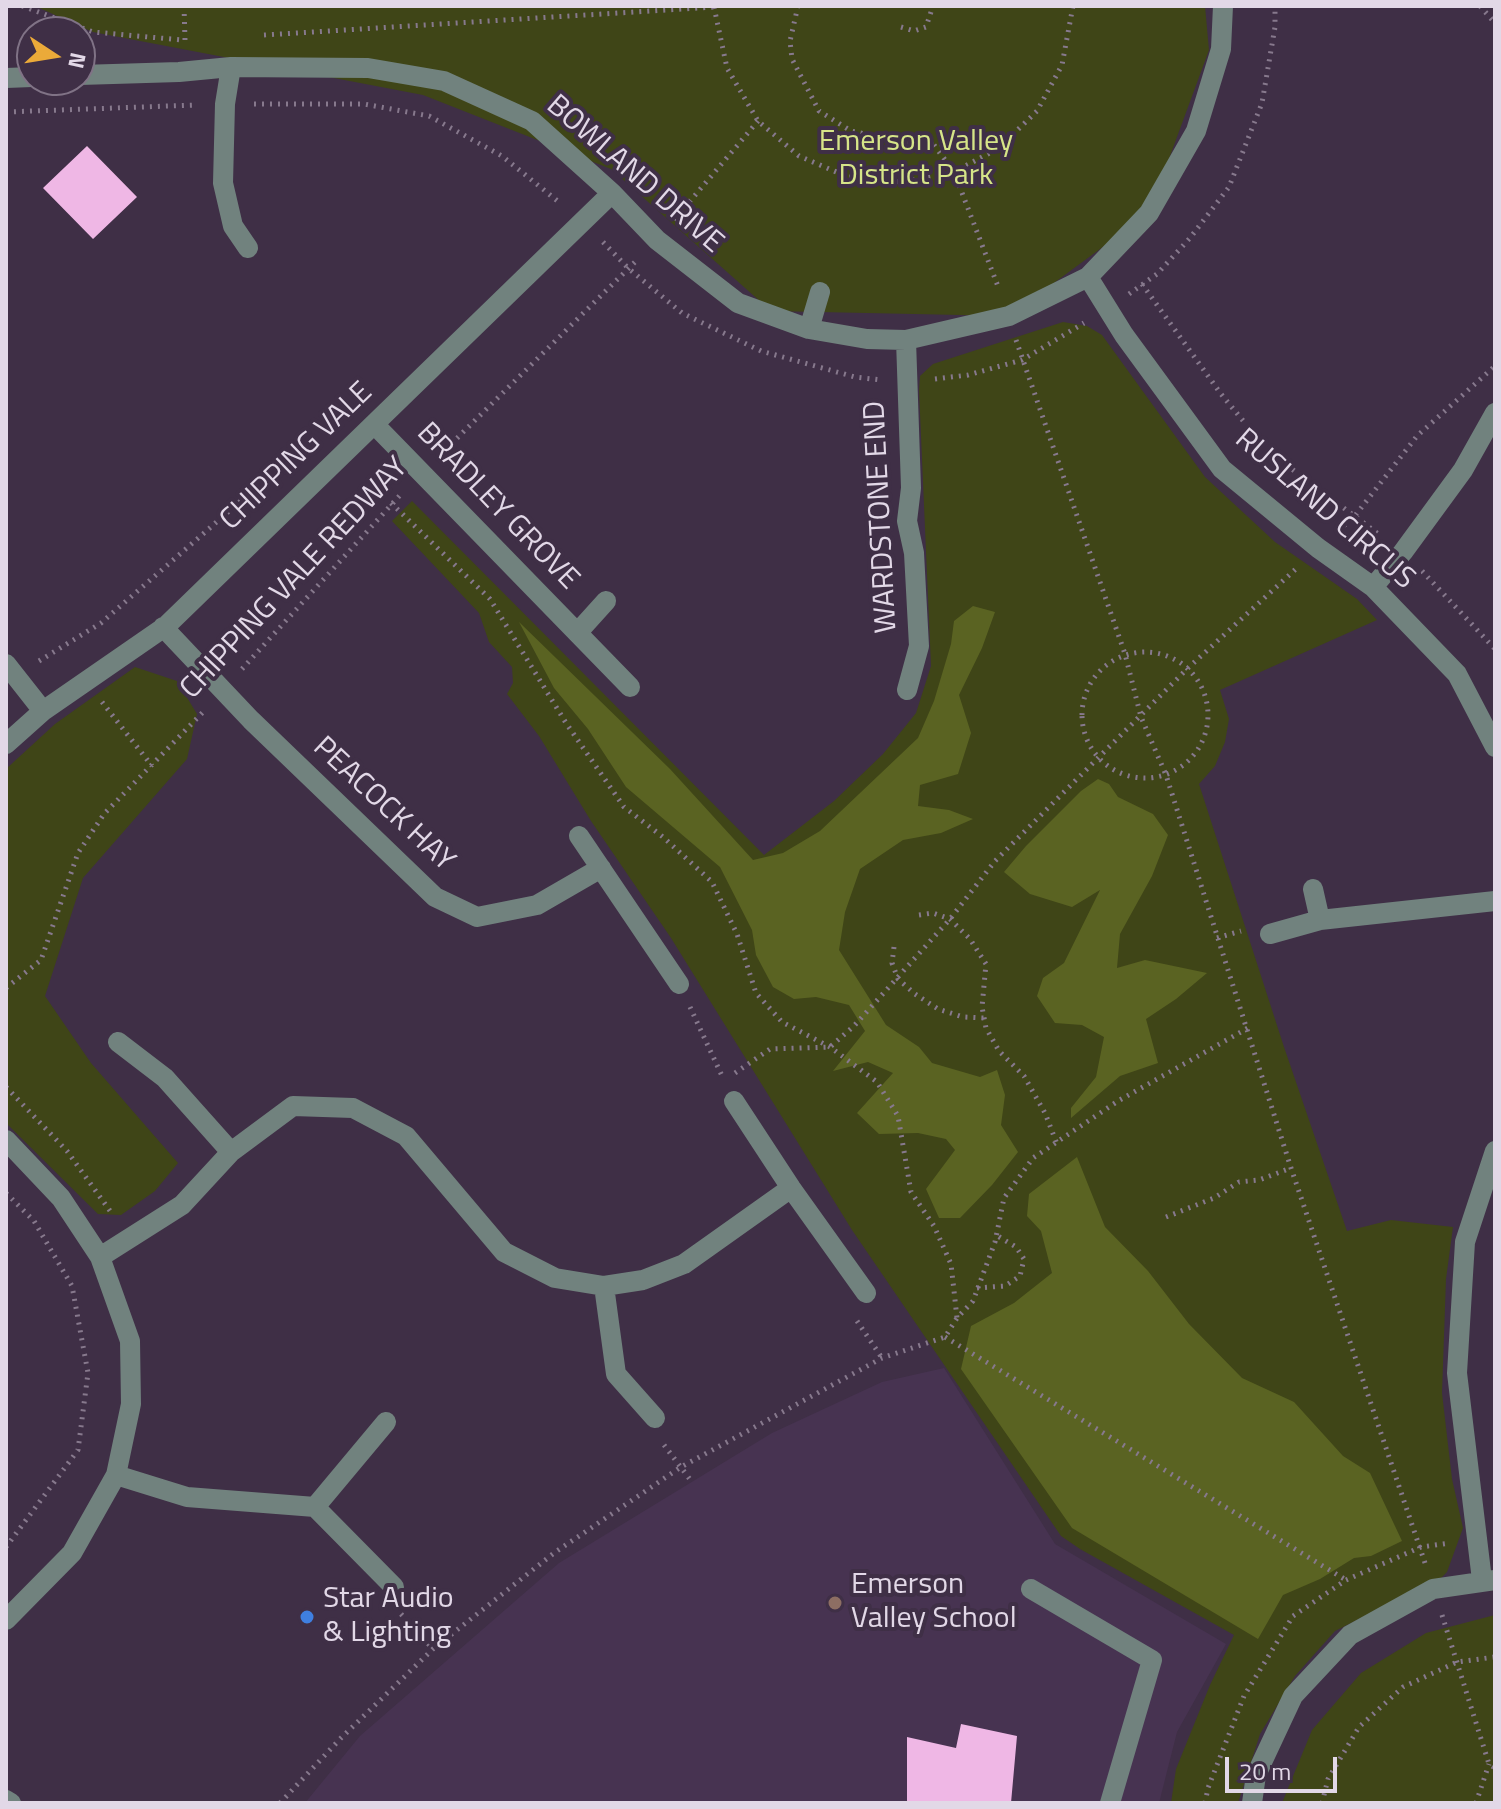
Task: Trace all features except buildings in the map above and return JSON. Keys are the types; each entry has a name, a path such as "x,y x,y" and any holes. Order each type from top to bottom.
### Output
{"street":[{"path":"1088,277 1149,213 1196,131 1221,49 1223,6"},
{"path":"231,67 225,104 223,183 233,226 248,248"},
{"name":"BOWLAND DRIVE","path":"96,75 231,67 368,68 444,81 532,121 612,193 657,240 738,303 809,329 867,339 906,340 1009,316 1088,277"},
{"name":"CHIPPING VALE","path":"6,744 43,711 163,627 612,193"},
{"name":"RUSLAND CIRCUS","path":"1088,277 1222,469 1318,548 1373,587 1457,674 1495,747"},
{"path":"809,329 820,292"},
{"name":"WARDSTONE END","path":"906,340 911,488 907,521 914,553 919,646 907,690"},
{"path":"1373,587 1403,552 1463,470 1495,413"},
{"name":"BRADLEY GROVE","path":"374,424 630,687"},
{"name":"BRADLEY GROVE","path":"578,632 606,601"},
{"name":"PEACOCK HAY","path":"163,627 222,691 435,897 477,917 537,905 601,868"},
{"path":"11,670 43,711"},
{"path":"579,836 679,984"},
{"path":"1313,889 1320,920"},
{"path":"1270,934 1320,920 1495,901"},
{"path":"118,1042 165,1078 231,1152"},
{"path":"734,1101 866,1293"},
{"path":"100,1257 182,1205 231,1152 293,1106 353,1108 406,1136 504,1252 555,1278 604,1286 643,1280 684,1264 791,1188"},
{"path":"6,1140 61,1198 100,1257 130,1341 131,1404 116,1475 72,1553 6,1620"},
{"path":"1252,1803 1256,1775 1293,1696 1350,1635 1433,1589 1489,1580 1457,1373 1465,1242 1495,1151"},
{"path":"604,1286 616,1374 655,1418"},
{"path":"315,1507 386,1422"},
{"path":"116,1475 187,1497 315,1507 394,1587"},
{"path":"1031,1589 1152,1660 1110,1803"},
{"path":"6,1800 11,1803"}],"path":[{"path":"22,6 93,32 200,39"},
{"path":"184,6 185,40"},
{"path":"263,35 714,6 727,68 758,121 799,156 848,177 901,182 954,172 999,148 1037,111 1062,65 1073,6"},
{"path":"798,6 790,41 792,59 819,111 851,131 934,145 965,140 999,148"},
{"path":"901,27 914,31 926,27 933,6"},
{"path":"6,112 225,104 364,104 429,116 502,156 584,221 628,268 682,313 761,351 855,377 906,383 968,375 1022,360 1108,309 1157,274 1190,238 1229,187 1262,103 1275,27 1275,6"},
{"path":"1480,6 1495,23"},
{"name":"CHIPPING VALE REDWAY","path":"6,988 41,960 78,853 104,814 222,691 391,503 657,240 758,121"},
{"path":"934,145 954,172 1009,316 1125,654 1141,717 1166,775 1291,1168 1492,1766 1476,1803"},
{"path":"1142,284 1221,394 1268,451 1403,552 1495,649"},
{"path":"679,984 725,1081 770,1049 830,1047 898,979 995,861 1188,668 1354,517 1417,436 1495,366"},
{"path":"11,670 101,623 259,485 278,477"},
{"path":"391,503 490,599 566,723 624,807 663,837 712,882 737,934 756,993 782,1022 830,1047 877,1082 898,1116 911,1192 934,1226 951,1264 957,1318"},
{"path":"1158,652 1174,658 1188,668 1201,685 1208,706 1208,728 1199,748 1184,765 1166,775 1148,779 1129,777 1099,758 1087,740 1082,720 1083,699 1092,680 1107,664 1125,654 1158,652"},
{"path":"87,682 152,766"},
{"path":"919,915 933,913 950,919 970,939 986,964 982,1007 986,1028 999,1051 1024,1076 1045,1113 1057,1144"},
{"path":"894,947 892,963 898,979 938,1009 963,1017 984,1018"},
{"path":"6,988 6,995"},
{"path":"280,1803 341,1738 433,1649 554,1553 681,1467 882,1358 945,1337 973,1301 996,1235 1004,1198 1033,1158 1118,1101 1248,1028"},
{"path":"1166,1217 1214,1198 1239,1182 1259,1180 1291,1168"},
{"path":"6,1193 34,1221 72,1286 88,1373 78,1450 6,1547"},
{"path":"977,1288 1005,1286 1020,1276 1024,1259 1016,1247 996,1235"},
{"path":"866,1293 852,1313 882,1358"},
{"path":"945,1337 1346,1580"},
{"path":"655,1418 661,1442 692,1482"},
{"path":"394,1587 398,1611 433,1649"},
{"path":"1322,1803 1328,1779 1359,1727 1403,1687 1457,1662 1495,1657"}],"shaded area":[{"name":"Emerson Valley School","path":"944,1368 1055,1544 1226,1644 1177,1732 1159,1803 305,1803 360,1736 559,1563 772,1433 882,1382"}],"green space":[{"name":"Emerson Valley District Park","path":"35,6 1205,6 1209,50 1149,213 1009,316 771,311 611,169 423,95 96,33 96,16 57,16"},
{"path":"1063,322 1087,326 1102,335 1205,477 1275,542 1357,599 1377,620 1220,690 1229,719 1225,742 1215,766 1199,784 1347,1231 1391,1220 1453,1227 1446,1279 1442,1393 1452,1479 1463,1528 1447,1572 1441,1578 1335,1631 1295,1676 1260,1734 1238,1803 1171,1803 1176,1769 1234,1635 1061,1536 852,1230 671,938 591,821 539,736 507,694 513,683 512,667 489,642 479,613 392,521 412,501 764,855 834,801 883,754 916,713 931,666 920,376 933,364"},
{"path":"973,606 995,612 959,695 971,733 958,774 920,785 918,806 949,810 973,819 941,833 903,840 860,869 845,912 839,950 886,1025 919,1047 932,1063 980,1077 997,1070 1005,1095 1001,1125 1018,1152 960,1218 939,1218 926,1189 955,1150 946,1139 918,1133 879,1134 857,1113 893,1073 868,1062 833,1071 865,1031 849,1005 816,997 794,999 773,987 756,955 752,930 720,867 626,787 588,729 554,688 519,622 670,769 753,860 783,853 820,831 918,738 934,701 951,644 954,621"},
{"path":"135,667 177,681 197,714 187,759 83,878 45,996 91,1063 178,1163 155,1191 121,1215 98,1214 6,1123 6,769 55,724"},
{"path":"1098,779 1109,784 1118,797 1153,814 1168,835 1152,876 1120,934 1117,968 1145,960 1207,973 1146,1019 1158,1063 1120,1076 1071,1118 1071,1108 1096,1077 1104,1037 1082,1025 1055,1023 1037,996 1043,978 1064,963 1100,890 1072,907 1030,894 1004,872 1081,791"},
{"path":"1077,1157 1105,1227 1148,1271 1189,1324 1242,1378 1294,1402 1343,1456 1370,1473 1402,1541 1371,1556 1354,1558 1320,1579 1283,1595 1258,1639 1072,1528 961,1369 971,1326 1014,1303 1052,1273 1041,1231 1027,1216 1029,1194"},
{"path":"1495,1615 1495,1803 1282,1803 1312,1730 1361,1673 1426,1633"}],"place":[{"name":"Emerson Valley School","path":"835,1603"},
{"name":"Star Audio & Lighting","path":"307,1617"}]}
